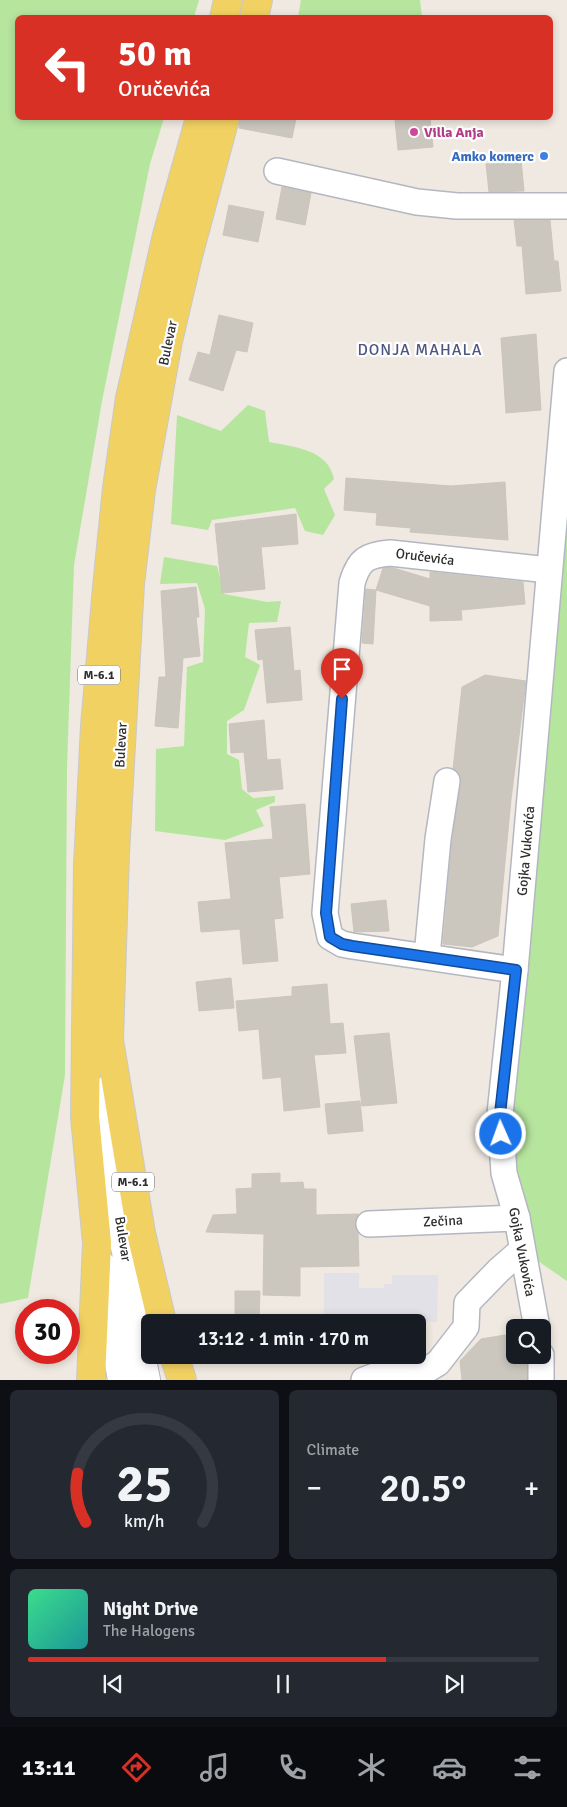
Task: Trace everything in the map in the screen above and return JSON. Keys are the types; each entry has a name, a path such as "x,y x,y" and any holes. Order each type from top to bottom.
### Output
{"main road":[{"path":"225,15 228,0"},
{"path":"255,15 258,0"},
{"name":"M-6.1","path":"90,1380 98,1243 85,1117 84,1060 88,866 95,726 107,587 117,488 130,398 167,235 199,120"},
{"name":"Bulevar","path":"146,1380 133,1316 126,1250 121,1230 109,1139 109,1040 115,854 129,603 140,499 168,341 188,256 225,120"},
{"name":"M-6.1","path":"109,1040 141,1232 160,1314"},
{"path":"98,1243 122,1380"},
{"path":"177,1364 182,1380"}],"street":[{"path":"277,171 417,202 457,206 567,206"},
{"name":"Gojka Vukovića","path":"535,1319 517,1218 504,1172 500,1114 516,970 567,370"},
{"name":"Oručevića","path":"516,970 342,944 330,937 326,927 326,913 352,583 356,569 370,555 390,553 549,570"},
{"path":"427,956 438,839 447,781"},
{"name":"Zečina","path":"370,1224 517,1218"},
{"path":"364,1380 380,1374 425,1371 438,1363 466,1327 467,1303 499,1270 522,1250"},
{"path":"541,1364 541,1380"}],"shaded area":[{"path":"324,1273 359,1273 359,1288 384,1288 384,1284 392,1284 392,1275 438,1275 437,1322 426,1322 426,1314 324,1314"}],"green space":[{"path":"0,0 199,0 195,15 15,15 15,120 163,120 150,164 102,401 74,565 67,767 65,1075 28,1298 15,1299 15,1301 0,1304"},
{"path":"301,0 420,0 422,15 298,15"},
{"path":"567,367 567,1281 522,1250 504,1173"},
{"path":"248,405 265,411 269,442 309,451 325,461 331,469 334,479 324,489 335,515 323,535 305,531 295,508 212,520 208,530 171,524 177,415 221,431"},
{"path":"164,557 217,566 224,594 267,602 281,601 277,622 249,623 245,657 260,665 244,710 227,721 227,754 239,760 242,789 253,798 275,796 275,802 256,810 264,826 225,840 155,831 156,749 184,746 187,667 203,662 205,609 197,583 160,584"}],"building":[{"path":"240,120 296,120 292,138 239,128"},
{"path":"395,120 430,120 433,147 398,150"},
{"path":"521,160 524,191 489,192 486,164"},
{"path":"282,187 311,193 305,225 276,219"},
{"path":"229,205 264,212 258,242 223,235"},
{"path":"514,220 550,220 554,261 558,261 561,291 526,294 522,246 517,246"},
{"path":"219,315 253,323 247,352 236,350 223,391 189,380 198,352 210,355"},
{"path":"536,334 541,410 506,413 501,338"},
{"path":"346,478 451,486 505,482 508,540 410,532 411,528 376,525 377,513 344,510"},
{"path":"296,514 298,544 261,547 265,589 222,593 215,524"},
{"path":"390,567 430,579 430,572 523,582 525,604 461,610 462,620 430,621 430,606 376,590 383,568"},
{"path":"196,587 199,617 196,617 200,656 183,658 178,728 155,726 159,677 166,677 161,591"},
{"path":"366,589 376,590 373,644 362,643"},
{"path":"290,627 294,671 300,670 302,700 267,703 263,659 258,660 255,630"},
{"path":"485,675 526,681 511,799 498,936 472,947 443,944 452,841 461,783 460,775 453,769 462,687"},
{"path":"264,720 267,760 280,759 283,789 248,792 244,752 231,753 229,724"},
{"path":"305,804 310,874 279,877 283,918 274,919 278,961 243,964 240,929 201,932 198,902 231,899 225,843 273,839 270,807"},
{"path":"386,900 389,931 354,932 351,904"},
{"path":"231,978 234,1008 199,1011 196,982"},
{"path":"327,984 330,1024 343,1023 346,1053 314,1055 320,1107 284,1111 281,1077 263,1079 259,1029 239,1031 236,1001 292,996 292,987"},
{"path":"389,1033 397,1103 362,1106 354,1036"},
{"path":"360,1101 363,1131 328,1134 325,1104"},
{"path":"280,1173 280,1183 303,1182 304,1189 316,1189 316,1215 358,1214 355,1224 358,1233 359,1266 300,1267 300,1296 263,1295 264,1234 206,1232 213,1215 237,1214 236,1189 252,1188 252,1174"},
{"path":"235,1291 260,1291 259,1314 235,1314"},
{"path":"506,1335 506,1364 527,1364 527,1380 462,1380 460,1361 481,1339"}],"place":[{"name":"Villa Anja","path":"414,132"},
{"name":"Amko komerc","path":"544,156"}],"district":[{"name":"DONJA MAHALA","path":"420,350"}],"route":[{"path":"342,699 326,927 330,937 342,944 516,970 500,1114 501,1134"}]}
